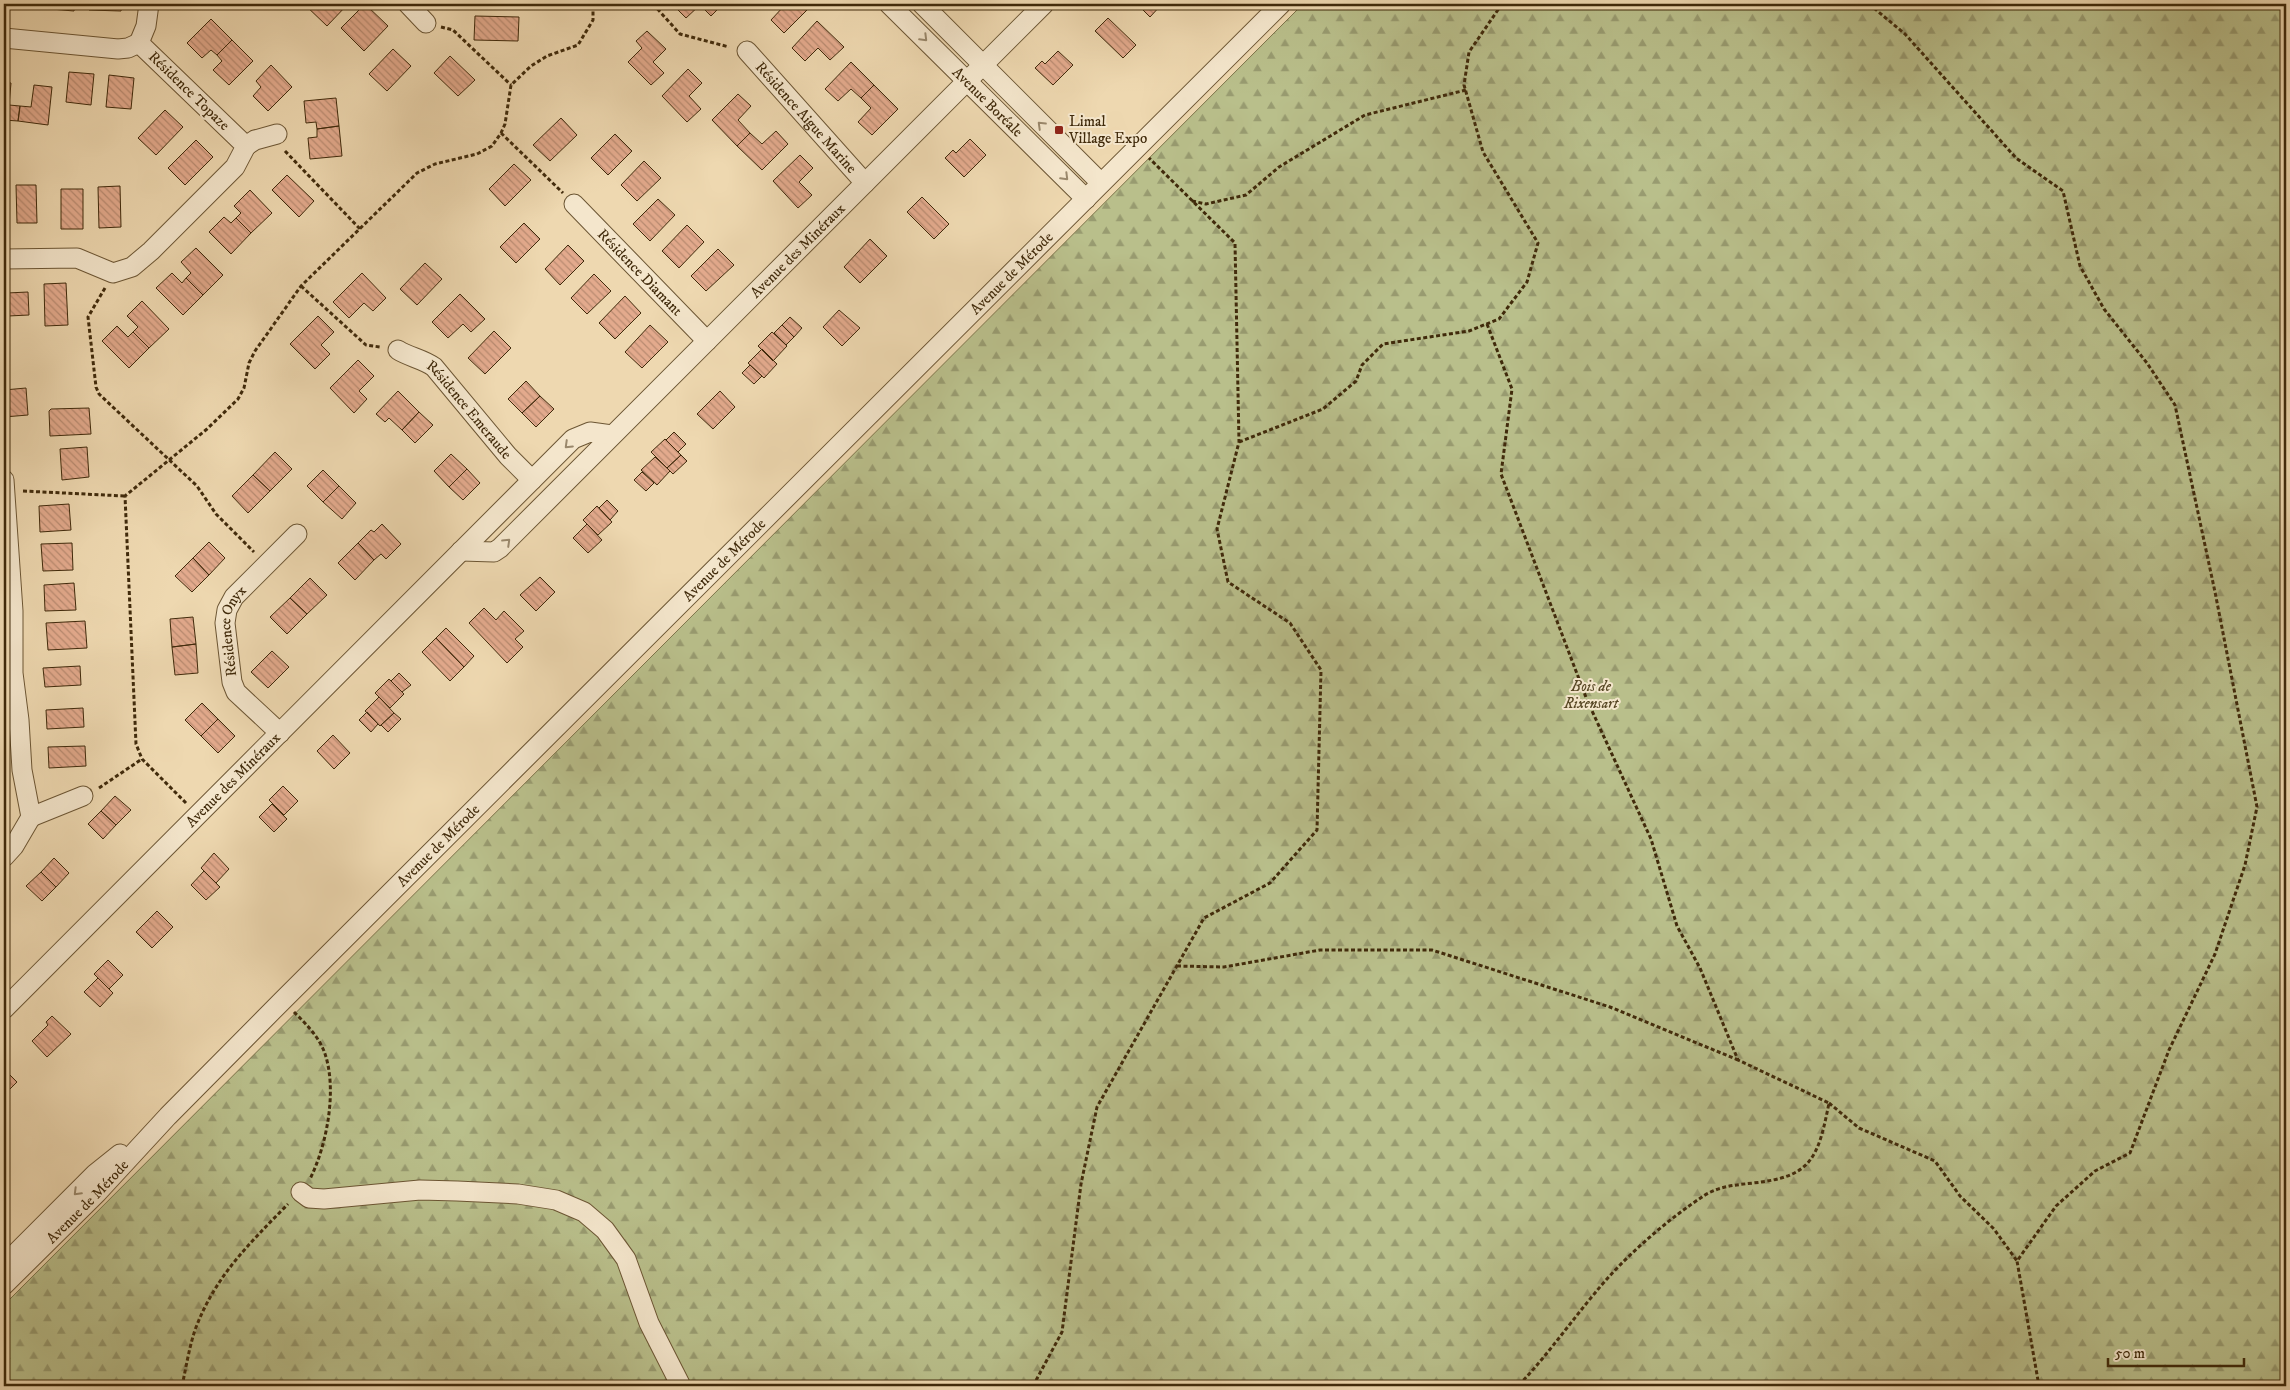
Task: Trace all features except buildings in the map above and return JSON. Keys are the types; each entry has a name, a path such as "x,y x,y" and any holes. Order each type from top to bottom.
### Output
{"street":[{"name":"Résidence Topaze","path":"149,4 146,26 139,43 246,146"},
{"path":"408,4 426,23"},
{"name":"Avenue Boréale","path":"889,4 1086,199"},
{"name":"Avenue Boréale","path":"922,4 1101,183"},
{"name":"Avenue des Minéraux","path":"461,551 494,552 500,548 1044,4"},
{"name":"Avenue de Mérode","path":"4,1285 97,1193 168,1116 283,1000 1281,4"},
{"path":"4,38 118,49 128,48 139,43"},
{"name":"Résidence Aigue Marine","path":"747,51 865,183"},
{"path":"4,259 77,258 113,273 132,267 151,252 235,167 246,146 254,140 277,134"},
{"name":"Résidence Diamant","path":"574,204 707,341"},
{"name":"Résidence Emeraude","path":"398,350 408,356 428,362 434,367 503,450 532,480"},
{"name":"Avenue des Minéraux","path":"4,1009 572,440 590,432 612,435"},
{"path":"4,485 13,611 8,673 19,720 22,770 31,817"},
{"name":"Résidence Onyx","path":"280,733 236,692 232,682 225,623 227,610 234,597 296,534"},
{"path":"4,857 14,846 31,817 83,796"},
{"name":"Avenue de Mérode","path":"4,1265 95,1174 168,1116"},
{"path":"302,1192 309,1198 324,1199 420,1190 518,1194 556,1200 584,1212 605,1230 626,1258 649,1323 681,1386"}],"path":[{"path":"4,485 125,496 207,429 238,399 244,388 249,363 255,351 301,286 361,230 417,173 435,164 477,154 492,146 502,133 511,85 531,66 547,56 578,45 593,20 593,4"},
{"path":"653,4 680,34 747,51"},
{"path":"1240,442 1323,409 1356,382 1362,365 1382,344 1469,331 1499,320 1527,282 1538,243 1483,152 1464,85 1469,52 1502,4"},
{"path":"1869,4 1906,34 2016,158 2064,191 2080,266 2104,309 2147,363 2175,405 2215,592 2257,807 2245,865 2215,954 2169,1050 2130,1153 2096,1171 2056,1206 2017,1261"},
{"path":"426,23 453,30 511,85"},
{"path":"1191,200 1206,204 1246,195 1279,167 1365,115 1466,90"},
{"path":"502,133 574,204"},
{"path":"277,134 283,149 361,230"},
{"path":"1033,1386 1062,1332 1081,1184 1097,1107 1204,918 1270,883 1317,830 1321,670 1290,623 1228,582 1216,529 1240,442 1235,243 1138,147"},
{"path":"113,273 88,317 96,387 106,401 170,459 204,494 216,514 244,539 266,565"},
{"path":"301,286 366,345 398,350"},
{"path":"1487,324 1512,389 1501,474 1587,700 1651,839 1677,926 1700,968 1738,1060"},
{"path":"125,496 136,744 142,758 198,815"},
{"path":"83,796 115,779 142,758"},
{"path":"1177,966 1224,967 1320,950 1432,950 1610,1007 1738,1060 1828,1103 1859,1128 1935,1161 1960,1196 1994,1229 2017,1261 2039,1386"},
{"path":"182,1386 195,1331 213,1290 237,1255 302,1192 317,1165 325,1139 329,1106 329,1076 324,1052 311,1028 283,1000"},
{"path":"1518,1386 1545,1358 1596,1291 1656,1232 1714,1191 1728,1185 1788,1178 1799,1172 1814,1157 1823,1134 1828,1103"}],"green space":[{"name":"Bois de Rixensart","path":"1303,4 2286,4 2286,1386 4,1386 4,1305"}],"place":[{"name":"Limal Village Expo","path":"1059,130"}]}
